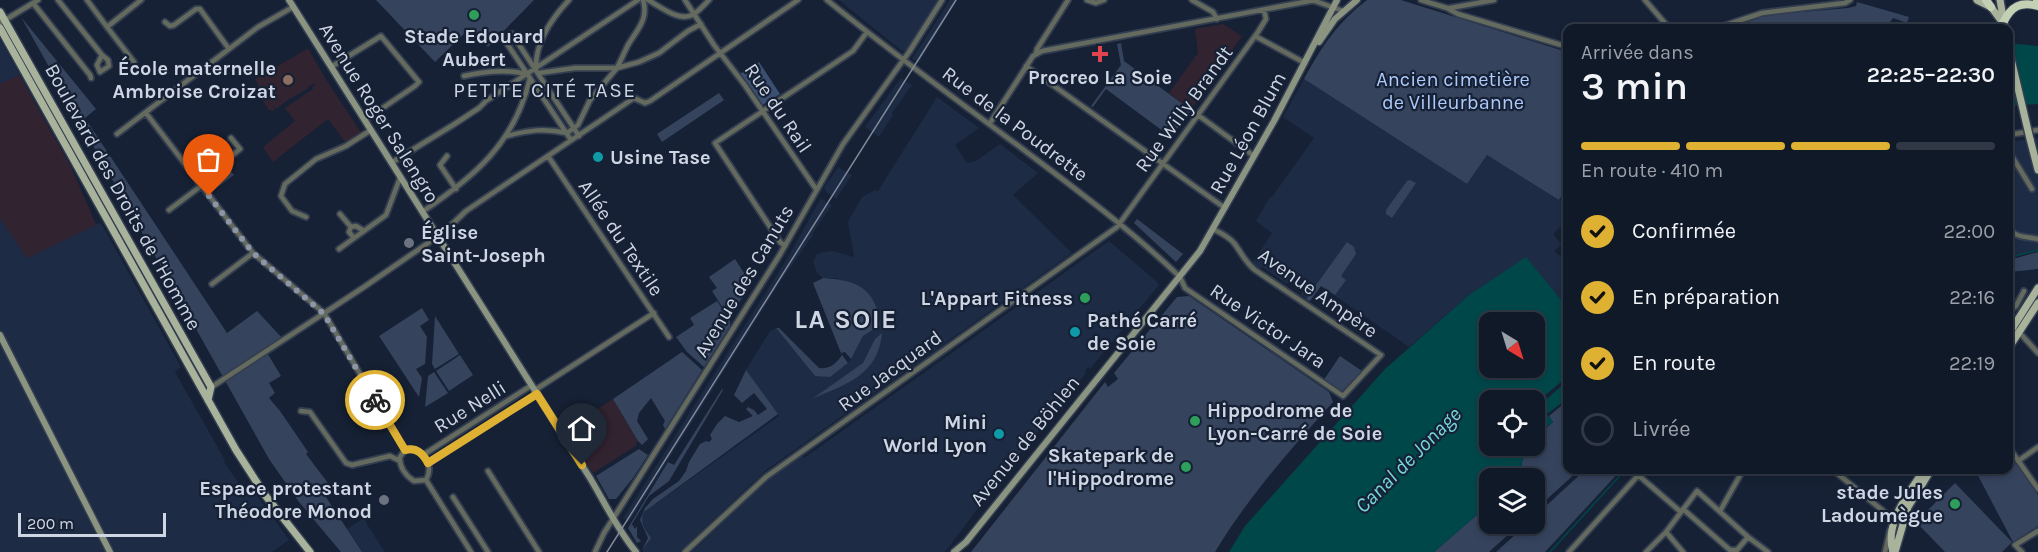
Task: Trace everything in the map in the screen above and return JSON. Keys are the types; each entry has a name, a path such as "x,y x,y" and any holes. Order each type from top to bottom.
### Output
{"highway":[{"path":"2005,24 2012,8 2018,4 2038,6"}],"main road":[{"path":"1977,0 1988,3 2003,24"},
{"path":"2000,0 2004,24"},
{"name":"Boulevard des Droits de l'Homme","path":"0,12 2,22 211,387"},
{"name":"Boulevard des Droits de l'Homme","path":"0,28 203,392 265,495 310,552"},
{"path":"2013,67 2038,170"},
{"path":"2013,337 2038,288"},
{"path":"2013,332 2038,303"},
{"path":"208,400 211,387"},
{"path":"1894,552 1891,546 1893,519 1921,474"},
{"path":"1894,552 1908,507 1929,474"}],"street":[{"path":"58,0 102,55"},
{"path":"87,0 134,62"},
{"path":"107,27 141,0"},
{"name":"Avenue Roger Salengro","path":"289,0 635,551"},
{"path":"537,71 538,50 544,34 569,0"},
{"path":"391,163 453,125 486,101 537,71 638,0"},
{"path":"507,136 531,130 550,129 567,133 575,128 591,100 617,68 624,52 640,29 645,17 643,0"},
{"path":"648,0 675,15 686,17 694,14 709,0"},
{"name":"Rue du Rail","path":"685,0 714,45 763,111 816,189"},
{"path":"203,392 437,237 466,211 634,98 645,103 650,101 798,0"},
{"name":"Rue de la Poudrette","path":"827,0 1120,222 1180,277"},
{"name":"Avenue des Canuts","path":"595,552 604,532 785,246 816,189 856,124 942,0"},
{"path":"990,123 1068,0"},
{"path":"1087,0 1096,3 1104,0"},
{"path":"1192,0 1213,12 1217,19"},
{"path":"1035,55 1298,2 1313,0 1343,11"},
{"name":"Rue Léon Blum","path":"1180,277 1200,250 1225,208 1337,0"},
{"path":"1255,36 1305,63 1335,19 1357,0"},
{"path":"1421,0 1563,45"},
{"path":"1447,8 1454,9 1494,0"},
{"path":"1645,0 1666,24"},
{"path":"1729,24 1762,13 1845,3 1850,0"},
{"path":"2,22 36,2 91,78"},
{"path":"117,134 258,27 293,7"},
{"path":"165,22 170,26 174,25 196,9 200,9 229,49"},
{"name":"Rue Willy Brandt","path":"1120,222 1255,36 1266,19 1264,10"},
{"path":"537,71 617,68 639,62 659,53 701,24"},
{"path":"785,246 780,242 715,143 854,51 867,32"},
{"path":"571,140 504,39 512,33 579,136"},
{"path":"331,67 381,36 419,82 364,120"},
{"path":"1026,66 1225,208"},
{"path":"464,76 482,72 516,71 529,76"},
{"path":"422,212 456,189 480,167 507,136 523,103 529,76"},
{"path":"146,113 253,253 324,314 405,450"},
{"path":"1198,115 1254,156"},
{"path":"306,217 292,211 281,196 285,184 316,159 346,147 371,130"},
{"path":"2013,134 2038,130"},
{"path":"169,210 240,149 231,138"},
{"path":"447,156 440,165 456,189"},
{"name":"Allée du Textile","path":"548,156 669,337"},
{"path":"2013,158 2032,189"},
{"path":"339,249 389,212 391,199 400,178"},
{"path":"340,214 351,227 350,232 354,238"},
{"name":"Rue Jacquard","path":"685,552 766,477 1111,231 1120,222"},
{"path":"351,227 356,225 364,231"},
{"name":"Avenue Ampère","path":"1213,229 1235,244 1254,270 1381,356 1343,396"},
{"path":"2013,232 2018,236 2037,238"},
{"path":"212,284 253,253"},
{"name":"Rue Victor Jara","path":"1180,277 1185,288 1343,396"},
{"name":"Avenue de Böhlen","path":"961,552 966,542 1080,398 1180,277"},
{"path":"2013,308 2024,291"},
{"path":"535,390 654,313"},
{"path":"2016,330 2038,353"},
{"path":"0,335 110,552"},
{"name":"Rue Nelli","path":"423,455 535,390"},
{"name":"Rue Nelli","path":"428,463 535,390"},
{"path":"302,411 310,412 346,463 352,465 390,456 400,461 410,478 421,482 426,480 429,473 428,463 423,455 414,449 405,450"},
{"path":"2018,461 2038,447"},
{"path":"400,461 405,450"},
{"path":"2013,454 2038,489"},
{"path":"488,471 540,552"},
{"path":"1720,511 1741,474"},
{"path":"1838,474 1893,519 1885,552"},
{"path":"1569,552 1638,475 1730,550 1737,550 1748,537"},
{"path":"426,480 471,552"},
{"path":"1646,552 1666,532 1698,491 1748,537 1768,552"},
{"path":"453,497 488,552"},
{"path":"2022,552 2015,545 2038,531"},
{"path":"1666,532 1683,552"},
{"name":"Avenue de Böhlen","path":"954,552 966,542"}],"shaded area":[{"path":"839,0 941,0 909,50 902,51"},
{"path":"950,0 957,0 919,63 912,59"},
{"path":"1223,24 1242,36 1191,110 1169,93 1198,53 1195,29"},
{"path":"0,39 71,167 96,224 101,223 181,367 175,372 225,460 224,462 246,494 253,490 289,540 272,552 0,552"},
{"path":"307,49 362,134 346,143 328,119 273,162 263,147 295,121 285,108 313,89 312,87 317,83 310,85 276,109 273,106 275,110 272,111 257,92 258,84 255,79"},
{"path":"759,62 780,94 761,106 740,74"},
{"path":"19,75 71,167 96,225 27,258 0,218 0,84"},
{"path":"901,78 912,85 892,113 893,115 879,137 865,127"},
{"path":"1304,79 1467,184 1487,155 1563,200 1563,221 1553,234 1562,245 1554,251 1563,258 1563,302 1526,258 1469,295 1409,347 1321,286 1310,301 1300,295 1304,289 1291,280 1287,284 1262,267 1260,269 1252,263 1272,233 1256,221 1270,197 1314,138 1283,117"},
{"path":"937,97 979,128 955,145 967,163 976,161 1000,144 1038,173 1013,195 1072,253 765,471 679,552 643,552 650,538 642,524 641,519 644,512 779,416 746,370 770,331 776,328 815,376 845,366 863,336 879,325 837,278 823,278 817,273 813,262 817,254 832,251 854,257 848,222 862,197 875,190 878,191"},
{"path":"2038,138 2038,249 2013,257 2013,141"},
{"path":"838,167 852,175 836,199 824,188"},
{"path":"821,198 832,205 780,282 629,522 623,518 787,259"},
{"path":"1109,241 1159,285 1090,369 1088,367 1086,373 1009,467 945,552 692,552 770,478 802,455 804,458"},
{"path":"613,399 638,441 637,445 593,473 566,429"},
{"path":"364,518 385,552 362,552 347,529"}],"green space":[{"name":"Stade Edouard Aubert","path":"376,0 534,0 488,47 469,29 435,62"},
{"name":"Ancien cimetière de Villeurbanne","path":"1367,0 1401,0 1563,51 1563,194 1559,200 1487,155 1467,184 1304,79 1331,35"},
{"path":"1857,2 1909,17 1907,23 1893,18 1889,24 1741,24 1779,14 1856,6"},
{"path":"21,17 96,109 85,118 227,333 257,311 283,339 266,351 281,376 269,383 275,393 269,398 334,491 326,497 362,552 341,552 299,502 269,459"},
{"path":"1121,43 1124,61 1191,110 1171,137 1106,89 1093,107 1091,106 1121,65 1117,44"},
{"path":"719,93 724,100 662,142 657,134"},
{"path":"216,147 221,155 228,156 222,160 234,175 210,193 190,167"},
{"path":"1410,180 1416,183 1392,218 1386,214 1386,210"},
{"path":"1137,219 1183,254 1176,262 1134,223"},
{"path":"1347,242 1354,247 1356,254 1341,276 1346,280 1335,295 1321,286 1310,301 1306,299"},
{"path":"2038,252 2038,269 2013,272 2013,259"},
{"path":"735,259 751,284 729,318 712,291 717,288 709,277"},
{"path":"823,278 846,281 863,288 874,302 878,312 880,325 863,336 851,359 845,352 841,353 813,283"},
{"name":"Hippodrome de Lyon-Carré de Soie","path":"1189,296 1329,392 1333,402 1285,456 1215,552 971,552 1105,382 1108,387 1118,379 1114,373 1177,297"},
{"path":"717,301 730,321 730,326 704,367 687,352 676,337 694,325 690,318"},
{"path":"422,308 429,320 420,326 427,337 425,364 416,369 422,378 419,397 379,336"},
{"path":"435,316 459,354 435,369 432,364"},
{"path":"776,328 779,328 819,368 832,365 842,355 848,363 830,377 815,376"},
{"path":"882,333 879,348 867,369 848,383 812,399 863,363 875,339"},
{"path":"682,352 702,370 665,429 663,425 665,421 651,398 639,413 637,421 648,439 642,445 613,399"},
{"path":"460,355 473,375 449,391 436,371"},
{"path":"1340,356 1362,371 1340,393 1323,381"},
{"path":"746,370 778,414 644,512 642,523 651,538 642,550 648,538 640,520 645,508 653,499 679,481 700,444 712,439 710,435 717,424 725,416 739,422 753,416 746,409 748,407 758,415 767,409 754,393 742,403 734,395"},
{"path":"434,372 448,393 425,407 428,376"},
{"path":"722,389 669,481 649,496 632,524 635,529 637,526 637,537 641,541 637,543 628,528 668,462 674,465"},
{"path":"1563,404 1563,474 1575,474 1545,501 1545,468 1521,468 1525,456 1545,456 1545,429 1553,422 1549,416"},
{"path":"639,449 648,455 616,499 609,499 596,476"},
{"name":"stade Jules Ladoumègue","path":"2013,459 2038,495 2038,526 2013,542 1977,474 2013,474"},
{"path":"1581,474 1617,474 1545,552 1496,552 1516,534 1545,534 1545,507"},
{"name":"stade Jules Ladoumègue","path":"1955,483 2012,542 2002,552 1945,552 1916,522"},
{"path":"1479,513 1479,534 1509,534 1489,552 1434,552"}],"water":[{"path":"2013,44 2038,46 2038,104 2013,106"},
{"name":"Canal de Jonage","path":"1526,257 1563,302 1563,380 1545,395 1545,390 1479,390 1479,456 1525,456 1521,468 1479,468 1479,513 1434,552 1229,552 1245,526 1385,369 1469,295"},
{"name":"Canal de Jonage","path":"1563,385 1563,402 1547,414 1553,422 1545,428 1545,401"}],"waterway":[{"path":"2013,257 2038,250"},
{"path":"1550,552 1621,474"}],"tram line":[{"path":"607,552 956,0"}],"way so far":[{"path":"209,196 253,253 324,314 375,400"}],"place":[{"name":"Stade Edouard Aubert","path":"474,15"},
{"name":"Procreo La Soie","path":"1100,54"},
{"name":"École maternelle Ambroise Croizat","path":"288,80"},
{"name":"Usine Tase","path":"598,157"},
{"name":"Église Saint-Joseph","path":"409,243"},
{"name":"L'Appart Fitness","path":"1085,298"},
{"name":"Pathé Carré de Soie","path":"1075,332"},
{"name":"Hippodrome de Lyon-Carré de Soie","path":"1195,421"},
{"name":"Mini World Lyon","path":"999,434"},
{"name":"Skatepark de l'Hippodrome","path":"1186,467"},
{"name":"Espace protestant Théodore Monod","path":"384,500"},
{"name":"stade Jules Ladoumègue","path":"1955,504"}],"district":[{"name":"PETITE CITÉ TASE","path":"545,90"},
{"name":"LA SOIE","path":"846,319"}],"route":[{"path":"375,400 405,450 414,449 420,452 428,463 537,394 582,465"}]}
